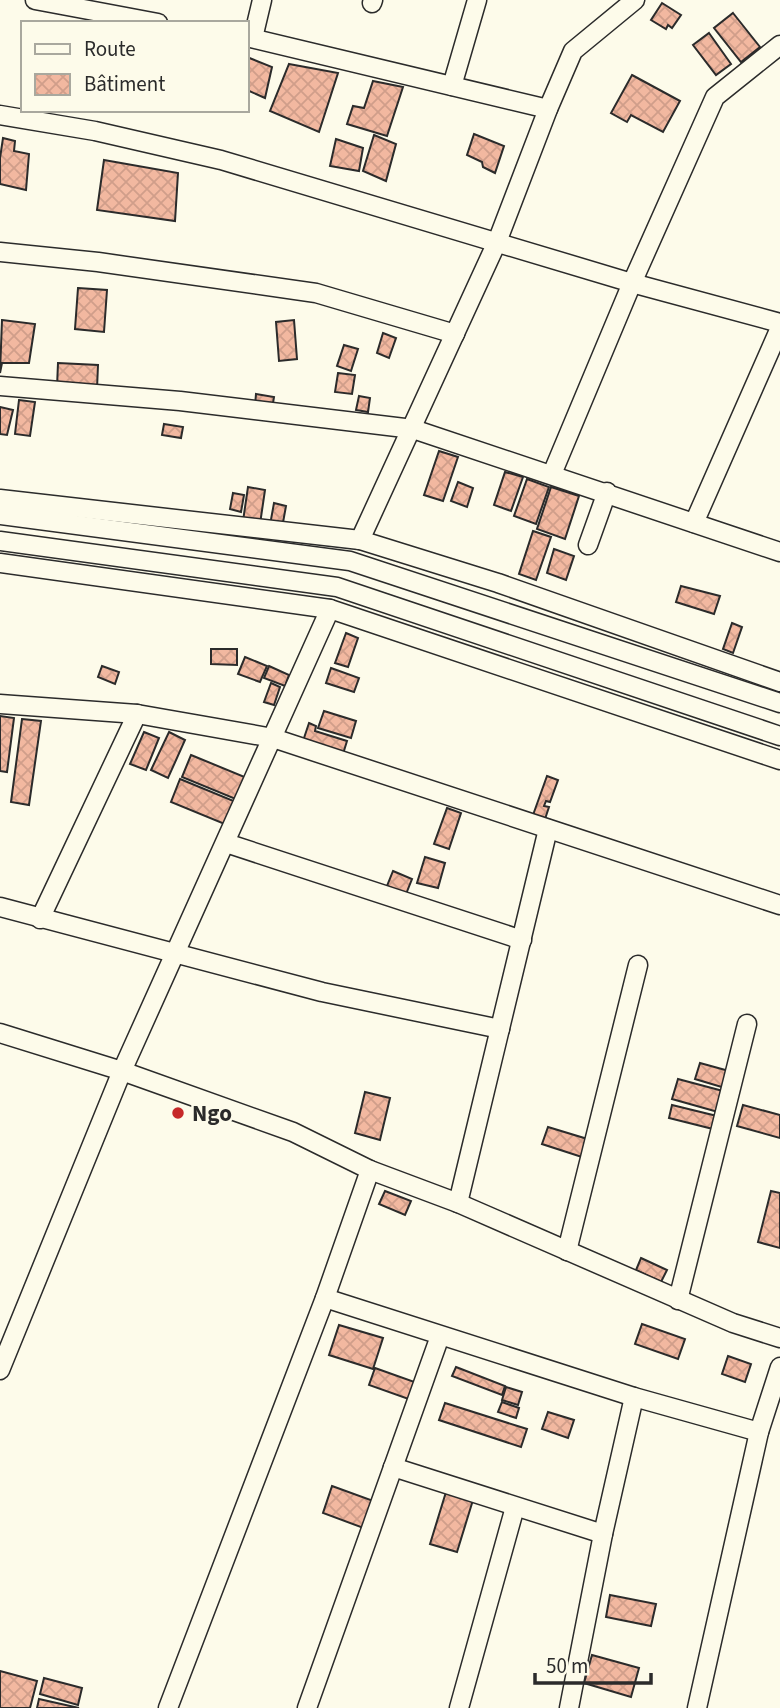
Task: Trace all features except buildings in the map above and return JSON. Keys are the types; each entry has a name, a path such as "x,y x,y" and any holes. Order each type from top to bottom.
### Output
{"street":[{"path":"35,0 122,8 153,21"},
{"path":"262,0 250,37 548,109"},
{"path":"452,86 477,0"},
{"path":"359,541 497,242 573,51 635,0"},
{"path":"552,474 632,283 715,97 780,45"},
{"path":"0,115 95,131 221,160 780,325 694,523"},
{"path":"0,252 98,262 316,293 455,334"},
{"path":"0,386 180,401 413,429 780,552"},
{"path":"588,545 607,492"},
{"path":"0,499 359,541 498,583 780,682"},
{"path":"0,515 350,561 780,703"},
{"path":"0,541 337,587 780,736"},
{"path":"0,563 330,609 780,760"},
{"path":"489,606 498,583"},
{"path":"0,1370 6,1334 330,609"},
{"path":"0,704 136,714 273,738 780,905"},
{"path":"40,919 136,714"},
{"path":"458,1203 548,829"},
{"path":"226,842 522,940"},
{"path":"0,907 322,992 500,1029"},
{"path":"567,1251 638,965"},
{"path":"678,1300 747,1024"},
{"path":"0,1033 122,1071 293,1132 370,1170 458,1203 733,1323 780,1338"},
{"path":"168,1708 326,1298 370,1170"},
{"path":"326,1298 634,1397 759,1432"},
{"path":"307,1708 440,1336"},
{"path":"697,1708 759,1432 780,1367"},
{"path":"569,1708 603,1534 634,1397"},
{"path":"393,1467 603,1534"},
{"path":"458,1708 515,1507"}],"place":[{"name":"Ngo","path":"178,1113"}]}
